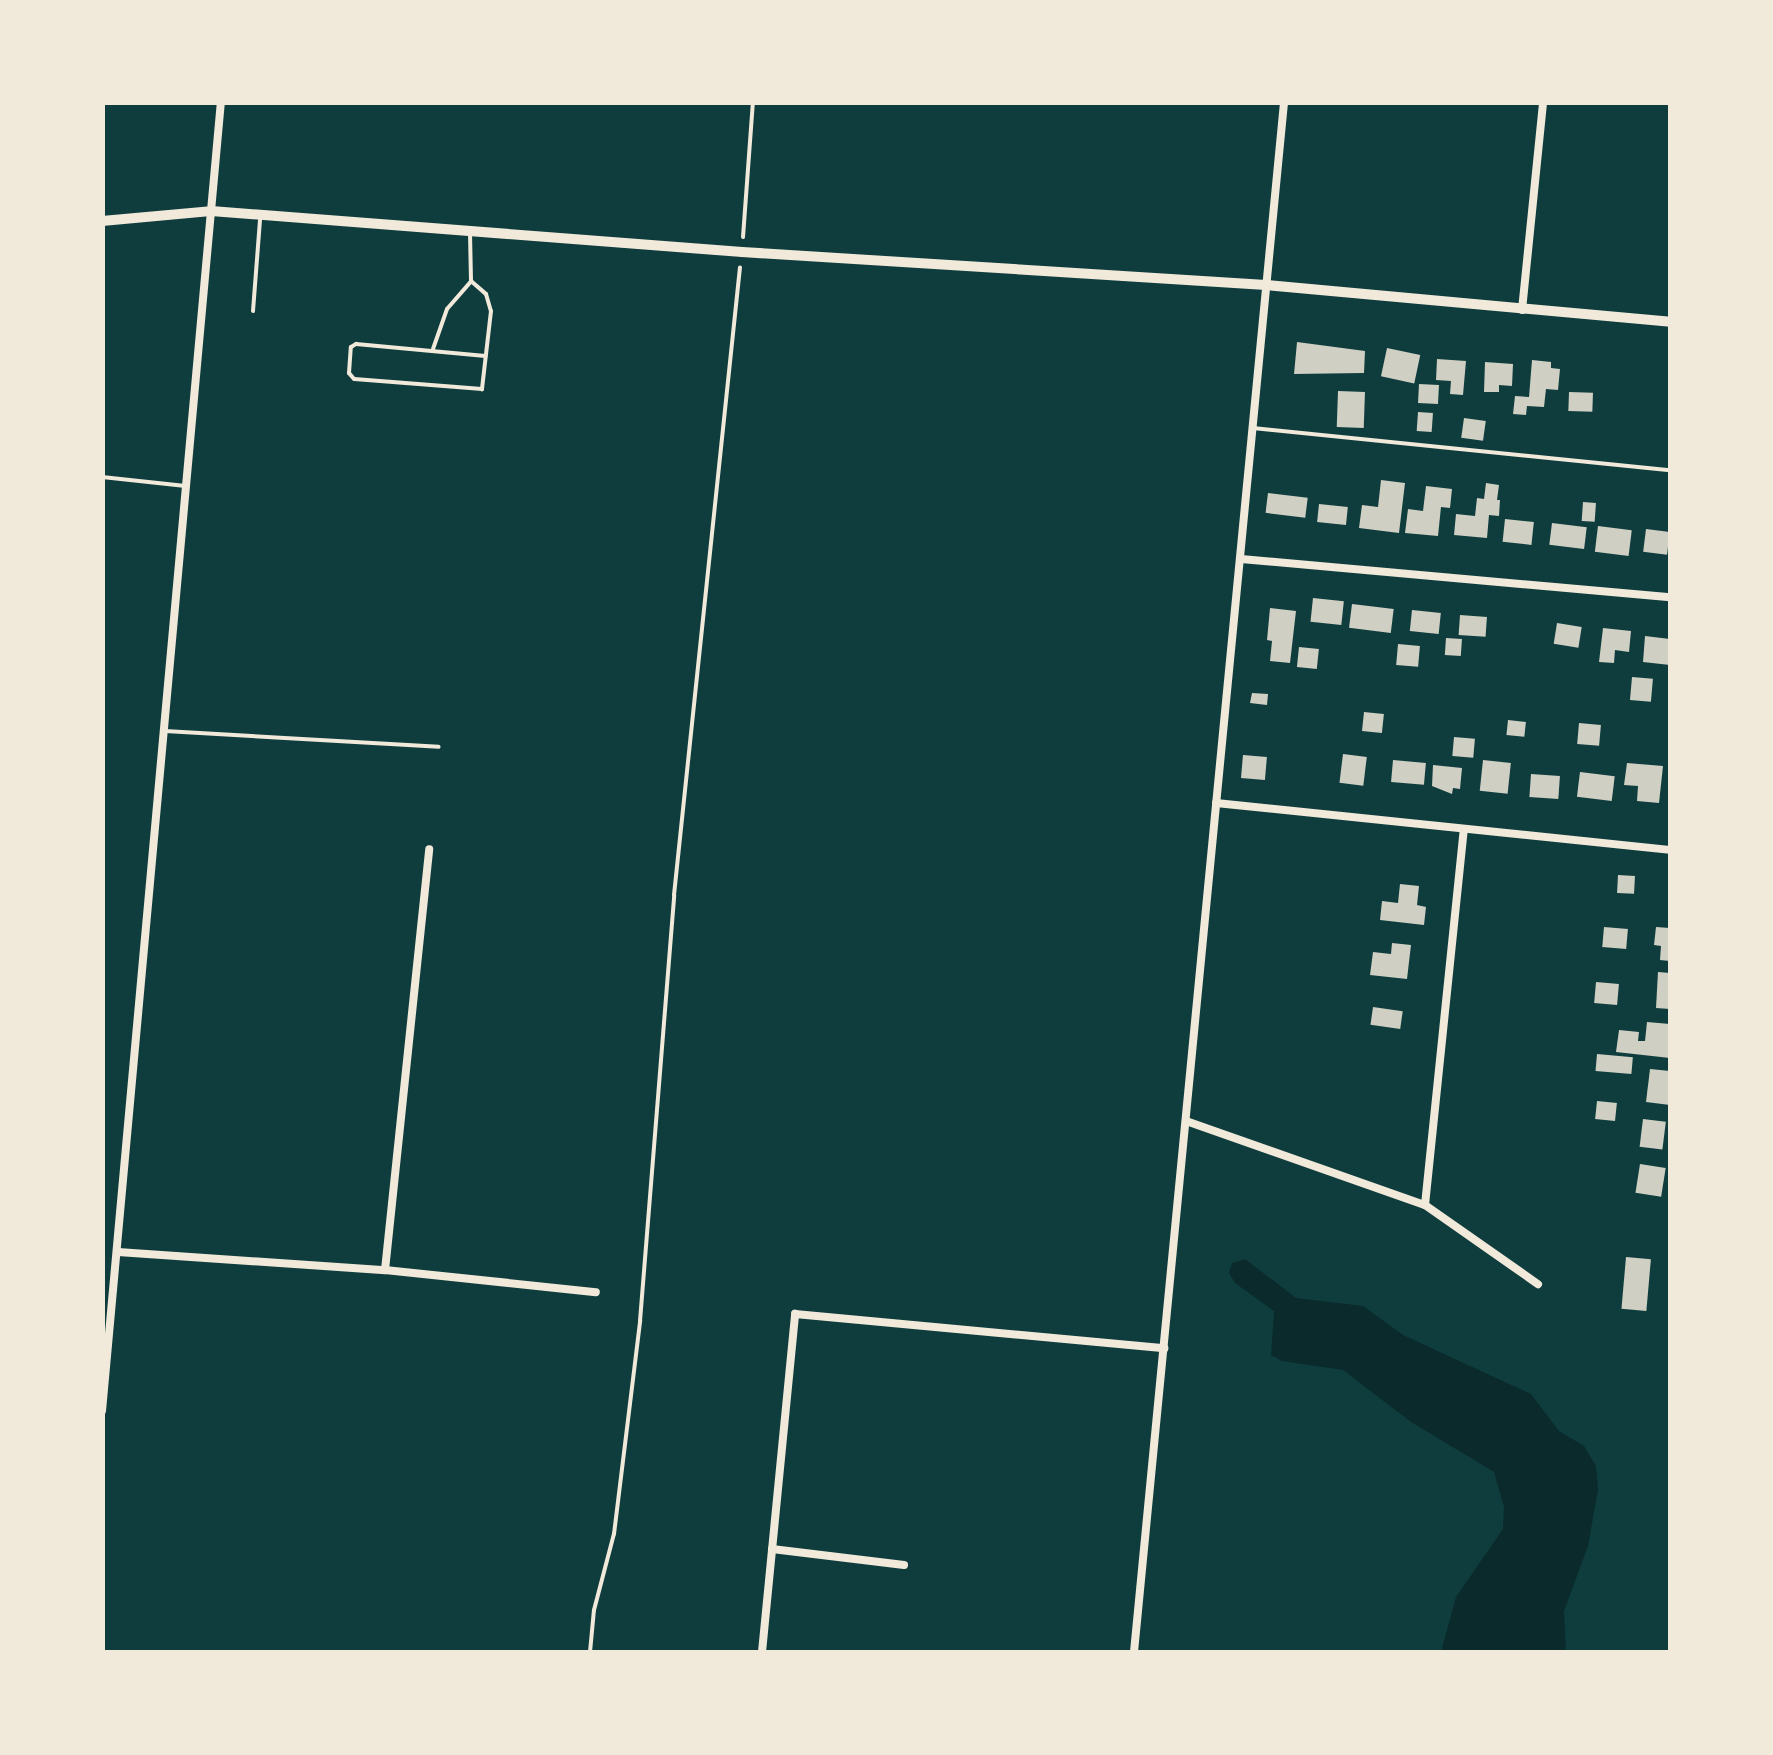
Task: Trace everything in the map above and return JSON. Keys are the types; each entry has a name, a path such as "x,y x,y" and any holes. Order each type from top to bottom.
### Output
{"street":[{"path":"102,1411 221,102"},
{"path":"1134,1652 1284,102"},
{"path":"1522,310 1543,102"},
{"path":"102,221 211,211 261,214 742,252 1266,285 1670,322"},
{"path":"1241,559 1670,597"},
{"path":"1216,803 1670,850"},
{"path":"1425,1205 1464,830"},
{"path":"385,1270 429,848"},
{"path":"1186,1121 1425,1205 1538,1284"},
{"path":"118,1252 385,1270 596,1292"},
{"path":"762,1652 795,1314 1164,1348"},
{"path":"772,1549 904,1565"}],"lane":[{"path":"253,311 261,214"},
{"path":"433,351 448,310 471,281 470,230"},
{"path":"471,281 486,294 490,311 482,389 354,380 349,374 351,347 356,344 485,356"},
{"path":"1253,428 1670,470"},
{"path":"102,477 186,486"},
{"path":"164,731 438,747"}],"path":[{"path":"590,1652 594,1610 614,1534 640,1321 674,895 742,252 754,102"}],"water":[{"path":"1245,1259 1296,1298 1363,1306 1403,1335 1531,1394 1559,1431 1584,1446 1596,1466 1598,1490 1588,1546 1564,1611 1566,1652 1441,1652 1456,1597 1503,1529 1504,1507 1494,1472 1411,1422 1343,1370 1282,1361 1271,1355 1274,1311 1235,1283 1229,1273 1232,1263"}],"building":[{"path":"1297,342 1365,351 1364,373 1294,374"},
{"path":"1387,348 1420,355 1414,383 1381,376"},
{"path":"1437,359 1466,361 1463,395 1450,394 1451,381 1436,380"},
{"path":"1532,360 1551,362 1551,368 1560,369 1558,390 1546,389 1544,407 1527,406 1526,415 1513,414 1515,396 1529,397"},
{"path":"1485,362 1513,364 1512,386 1499,385 1499,392 1484,392"},
{"path":"1419,384 1439,385 1438,404 1418,403"},
{"path":"1338,391 1365,392 1364,428 1337,427"},
{"path":"1569,392 1593,393 1592,412 1568,411"},
{"path":"1418,412 1433,413 1432,432 1417,431"},
{"path":"1464,418 1486,421 1483,441 1461,438"},
{"path":"1381,480 1405,483 1399,533 1359,528 1362,505 1378,507"},
{"path":"1486,483 1499,485 1500,500 1499,516 1489,515 1487,538 1454,535 1456,514 1475,516 1477,498 1484,499"},
{"path":"1426,486 1452,489 1450,508 1441,507 1438,536 1405,533 1408,509 1423,511"},
{"path":"1268,493 1308,498 1305,518 1266,513"},
{"path":"1583,502 1596,503 1595,522 1582,521"},
{"path":"1319,504 1348,507 1346,525 1317,522"},
{"path":"1505,519 1534,522 1531,545 1503,542"},
{"path":"1552,523 1587,527 1584,549 1549,545"},
{"path":"1598,526 1632,530 1629,556 1595,552"},
{"path":"1646,529 1670,532 1667,555 1643,552"},
{"path":"1313,598 1344,601 1341,625 1310,622"},
{"path":"1352,604 1394,609 1391,633 1349,628"},
{"path":"1270,608 1296,611 1290,663 1270,661"},
{"path":"1412,610 1441,613 1439,634 1410,631"},
{"path":"1460,615 1487,617 1486,637 1459,635"},
{"path":"1557,623 1582,627 1578,648 1554,644"},
{"path":"1603,628 1631,631 1629,652 1615,650 1614,663 1599,662"},
{"path":"1645,636 1670,639 1670,665 1643,662"},
{"path":"1446,638 1462,639 1461,656 1445,655"},
{"path":"1398,644 1420,646 1418,667 1396,665"},
{"path":"1299,647 1319,649 1317,669 1297,667"},
{"path":"1632,677 1653,679 1651,702 1630,700"},
{"path":"1252,693 1268,694 1267,705 1250,703"},
{"path":"1364,712 1384,714 1382,733 1362,731"},
{"path":"1508,720 1526,722 1524,737 1506,735"},
{"path":"1579,723 1601,725 1599,746 1577,744"},
{"path":"1454,737 1475,739 1473,758 1452,756"},
{"path":"1343,754 1367,757 1363,786 1339,783"},
{"path":"1243,755 1267,757 1265,780 1241,778"},
{"path":"1393,760 1426,763 1424,785 1391,782"},
{"path":"1483,760 1511,763 1508,794 1480,791"},
{"path":"1627,763 1663,766 1659,803 1637,801 1638,786 1624,785"},
{"path":"1433,765 1462,768 1460,789 1453,788 1452,794 1432,786"},
{"path":"1580,772 1615,776 1612,801 1577,797"},
{"path":"1531,774 1560,776 1558,799 1529,797"},
{"path":"1618,875 1635,876 1634,894 1617,893"},
{"path":"1400,884 1419,886 1417,905 1426,907 1424,925 1380,920 1382,901 1398,903"},
{"path":"1604,927 1628,929 1626,949 1602,947"},
{"path":"1656,927 1670,928 1670,961 1660,960 1661,946 1654,945"},
{"path":"1392,943 1411,945 1407,979 1370,975 1373,952 1391,954"},
{"path":"1658,972 1670,973 1670,1009 1656,1008"},
{"path":"1596,982 1619,984 1617,1005 1594,1003"},
{"path":"1373,1007 1403,1011 1400,1029 1370,1025"},
{"path":"1647,1022 1670,1024 1670,1058 1616,1052 1619,1030 1639,1032 1638,1041 1645,1041"},
{"path":"1597,1054 1633,1057 1631,1074 1596,1071"},
{"path":"1650,1069 1670,1071 1670,1105 1646,1102"},
{"path":"1597,1101 1617,1103 1615,1121 1595,1119"},
{"path":"1643,1119 1666,1122 1662,1150 1640,1147"},
{"path":"1640,1164 1666,1168 1661,1197 1635,1193"},
{"path":"1626,1257 1651,1259 1646,1311 1621,1309"}]}
